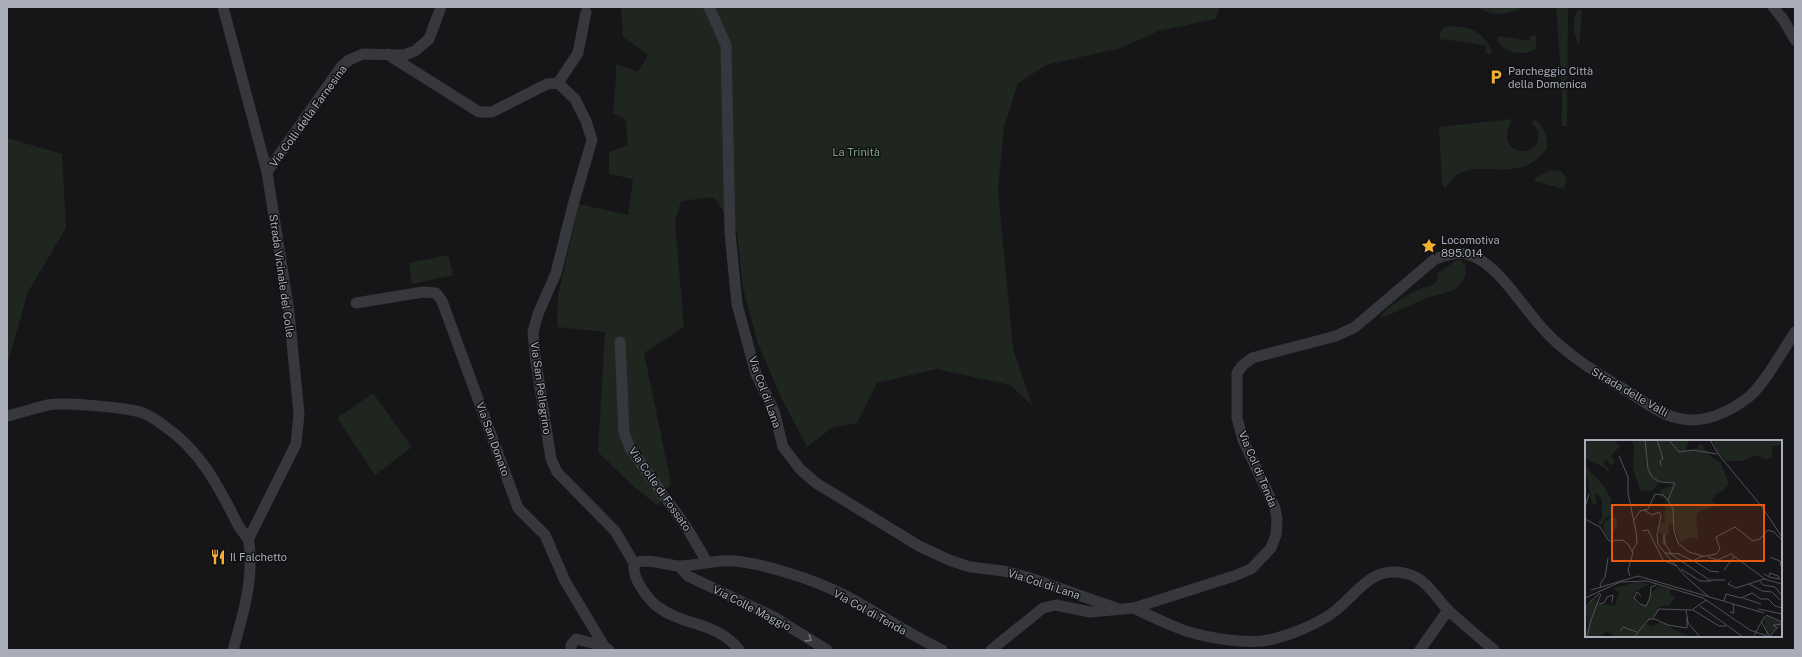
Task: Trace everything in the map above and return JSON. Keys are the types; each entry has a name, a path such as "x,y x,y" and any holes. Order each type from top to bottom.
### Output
{"street":[{"name":"Strada Vicinale del Colle","path":"223,7 267,172 289,312 299,414 296,444 248,540"},
{"name":"Via Colli della Farnesina","path":"267,172 341,67 349,60 363,54 404,55 415,51 429,38 441,7"},
{"name":"Via Col di Lana","path":"709,7 726,45 730,233 737,304 756,374 774,411 783,447 800,469 816,482 919,546 949,560 970,567 1004,571 1027,577 1121,610"},
{"path":"1773,7 1783,19 1795,40"},
{"path":"387,54 479,112 492,112 547,84 558,83 578,53 586,12"},
{"name":"Via San Pellegrino","path":"558,83 575,99 586,121 592,140 573,205 556,273 538,314 533,332 535,355 551,459 557,472 615,531 634,563"},
{"name":"Via Col di Tenda","path":"991,650 1043,608 1056,605 1090,612 1134,608 1234,576 1251,569 1271,548 1276,535 1277,519 1275,508 1243,440 1237,418 1237,373 1242,366 1252,358 1336,336 1355,327 1435,259 1455,254 1471,255"},
{"name":"Strada delle Valli","path":"1471,255 1488,265 1513,292 1543,330 1569,354 1660,412 1678,418 1701,419 1722,414 1751,395 1795,332"},
{"name":"Via San Donato","path":"356,303 423,292 436,293 442,302 518,508 545,535 565,581 607,648"},
{"name":"Via Colle di Fossato","path":"620,342 624,434 630,448 687,528 707,562"},
{"path":"7,416 49,405 79,405 137,411 154,419 177,435 193,451 217,483 239,528 248,540 251,566 243,618 233,650"},
{"name":"Via Col di Tenda","path":"634,563 641,561 679,566 715,560 735,561 802,578 844,595 883,619 942,650"},
{"path":"634,563 633,571 639,584 648,598 658,607 668,613 709,627 725,636 739,650"},
{"name":"Via Colle Maggio","path":"679,566 688,576 774,618 827,650"},
{"path":"1134,608 1179,629 1240,640 1262,641 1303,629 1334,612 1370,578 1380,574 1394,572 1409,574 1423,582 1448,610 1494,650"},
{"path":"1420,650 1448,610"},
{"name":"Via San Donato","path":"571,650 571,645 576,639 607,648"}],"green space":[{"name":"La Trinità","path":"621,7 1220,7 1215,19 1158,31 1121,48 1046,65 1018,83 1004,127 998,189 1013,349 1032,405 1010,385 937,369 877,383 857,423 833,427 807,447 781,397 758,344 743,288 737,233 714,197 681,201 675,221 684,327 644,353 671,483 658,506 635,488 598,452 605,332 557,327 558,295 579,204 628,215 633,179 609,174 609,152 628,145 626,120 613,113 616,64 638,72 648,55 623,37"},
{"path":"1479,7 1521,7 1512,12 1494,14"},
{"path":"1556,7 1568,7 1567,126 1562,126 1562,88"},
{"path":"1579,9 1582,12 1579,46 1574,31 1574,18"},
{"path":"1449,26 1475,31 1488,44 1492,51 1491,53 1488,54 1485,52 1486,46 1444,39 1442,42 1439,36 1442,29"},
{"path":"1531,35 1536,36 1536,48 1526,53 1515,53 1510,51 1504,48 1497,40 1498,36 1529,41"},
{"path":"1513,119 1508,131 1507,140 1511,146 1517,150 1524,151 1531,150 1536,145 1538,132 1532,124 1534,119 1541,125 1545,132 1547,149 1534,161 1525,166 1514,169 1471,170 1462,173 1453,179 1445,189 1442,184 1439,127"},
{"path":"7,138 62,154 66,228 28,292 7,366"},
{"path":"1551,170 1561,171 1565,176 1566,184 1563,189 1535,181 1535,178"},
{"path":"448,255 453,275 412,284 409,263"},
{"path":"1457,260 1461,260 1466,267 1465,276 1460,285 1452,291 1424,299 1382,318 1381,316 1384,312 1399,301 1420,289 1435,284 1437,282 1438,273"},
{"path":"373,393 412,447 375,475 337,418"}],"place":[{"name":"Parcheggio Città della Domenica","path":"1496,77"},
{"name":"Locomotiva 895.014","path":"1429,246"},
{"name":"Il Falchetto","path":"218,557"}]}
